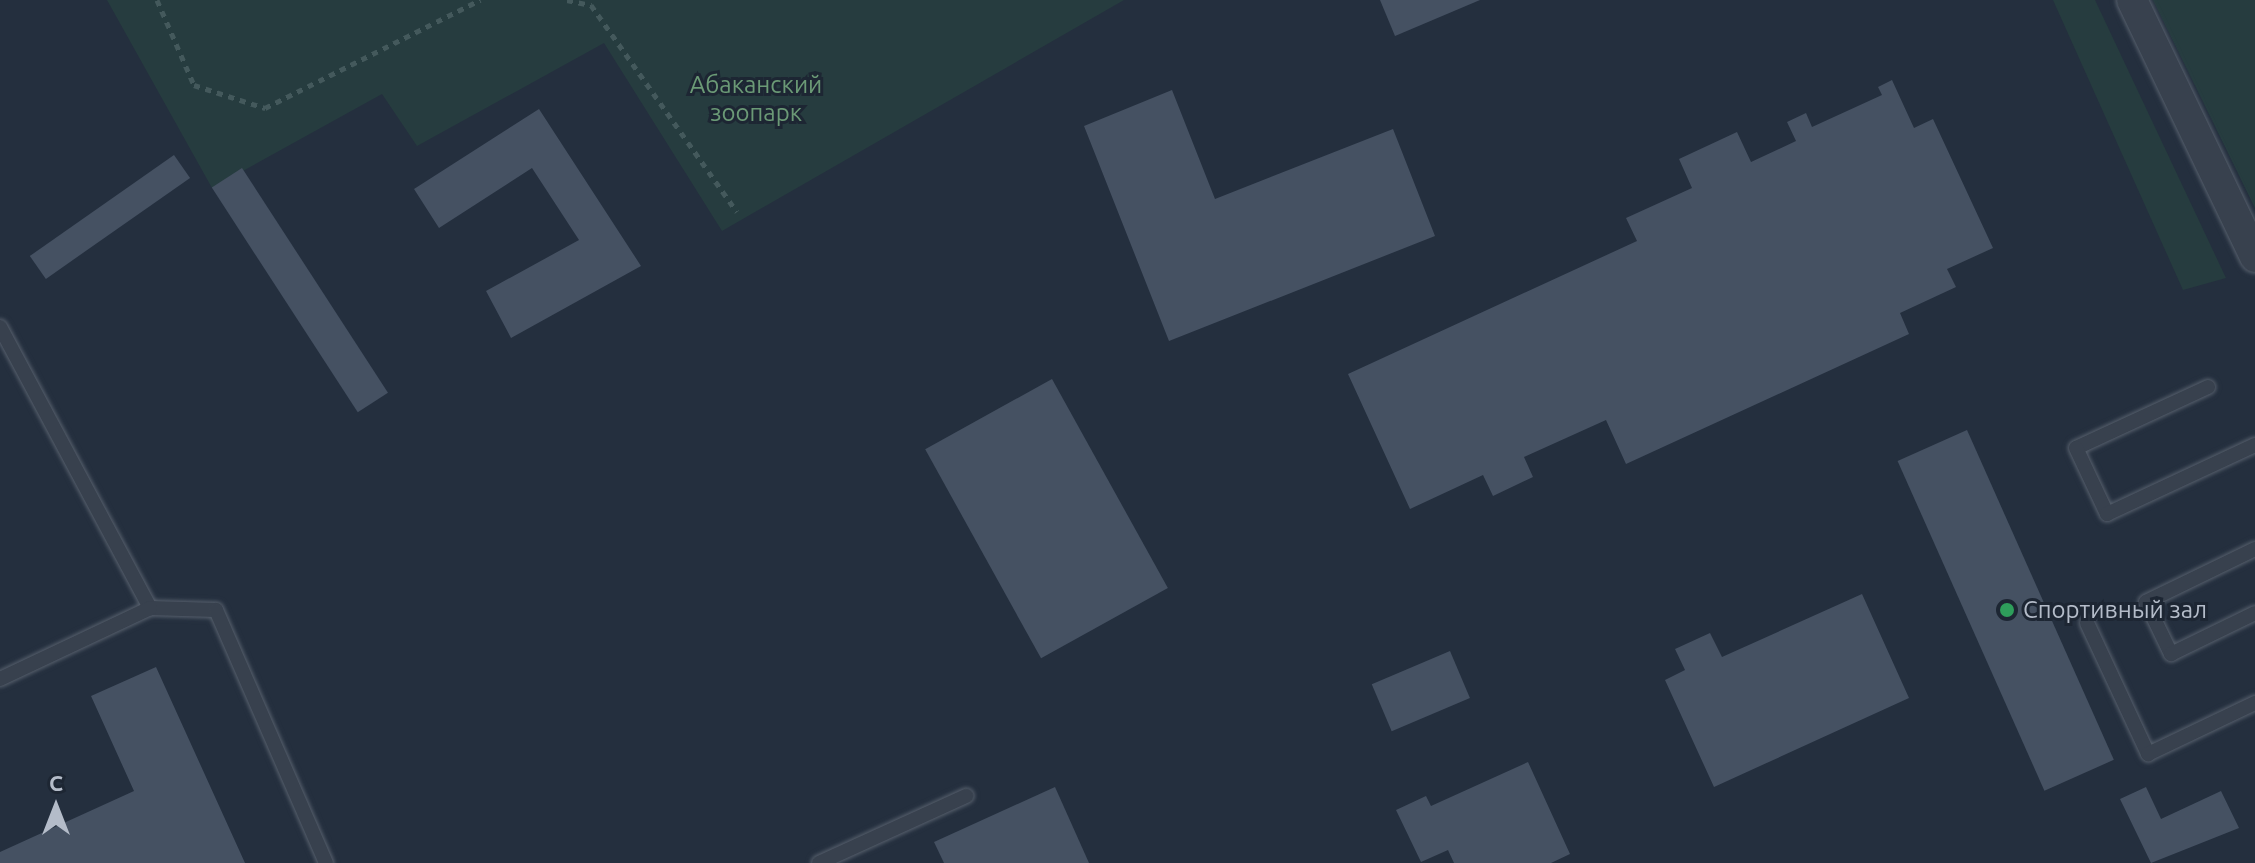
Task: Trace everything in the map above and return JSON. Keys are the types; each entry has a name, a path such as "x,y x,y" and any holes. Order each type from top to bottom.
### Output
{"street":[{"path":"2132,0 2255,257"}],"lane":[{"path":"0,327 150,608"},
{"path":"2208,387 2076,448 2107,514 2255,445"},
{"path":"2255,549 2146,602 2171,654 2255,613"},
{"path":"0,679 150,608 216,610 326,863"},
{"path":"2087,623 2148,754 2255,703"},
{"path":"819,863 966,796"}],"path":[{"path":"157,0 194,85 265,108 480,0"},
{"path":"567,0 591,5 737,212"}],"green space":[{"name":"Абаканский зоопарк","path":"107,0 1124,0 722,231 604,43 417,146 382,94 212,188"},
{"path":"2053,0 2095,0 2226,278 2183,290"},
{"path":"2153,0 2255,0 2255,208 2181,57"}],"building":[{"path":"1380,0 1480,0 1395,36"},
{"path":"1892,80 1914,128 1933,119 1993,248 1947,269 1956,287 1900,313 1909,334 1626,464 1606,420 1524,457 1533,477 1493,496 1483,475 1410,509 1348,374 1637,241 1626,218 1692,188 1679,159 1737,132 1751,162 1796,141 1787,122 1806,113 1812,127 1882,95 1878,87"},
{"path":"1172,90 1215,199 1393,129 1435,236 1169,341 1084,126"},
{"path":"539,109 641,266 511,338 486,291 579,240 532,168 439,228 414,189"},
{"path":"174,155 190,178 46,279 30,256"},
{"path":"242,168 388,393 358,412 212,188"},
{"path":"1052,379 1168,588 1041,658 925,449"},
{"name":"Спортивный зал","path":"1967,430 2114,760 2044,791 1898,461"},
{"path":"1862,594 1909,698 1714,787 1665,680 1685,670 1675,649 1710,633 1722,657"},
{"path":"1450,651 1470,698 1392,731 1372,684"},
{"path":"156,667 245,863 0,863 0,852 134,791 91,696"},
{"path":"1528,762 1570,854 1551,863 1454,863 1448,850 1421,862 1396,810 1426,796 1431,806"},
{"path":"1055,787 1089,863 944,863 934,842"},
{"path":"2146,787 2161,819 2221,791 2239,828 2151,863 2120,799"}],"place":[{"name":"Спортивный зал","path":"2007,610"}]}
